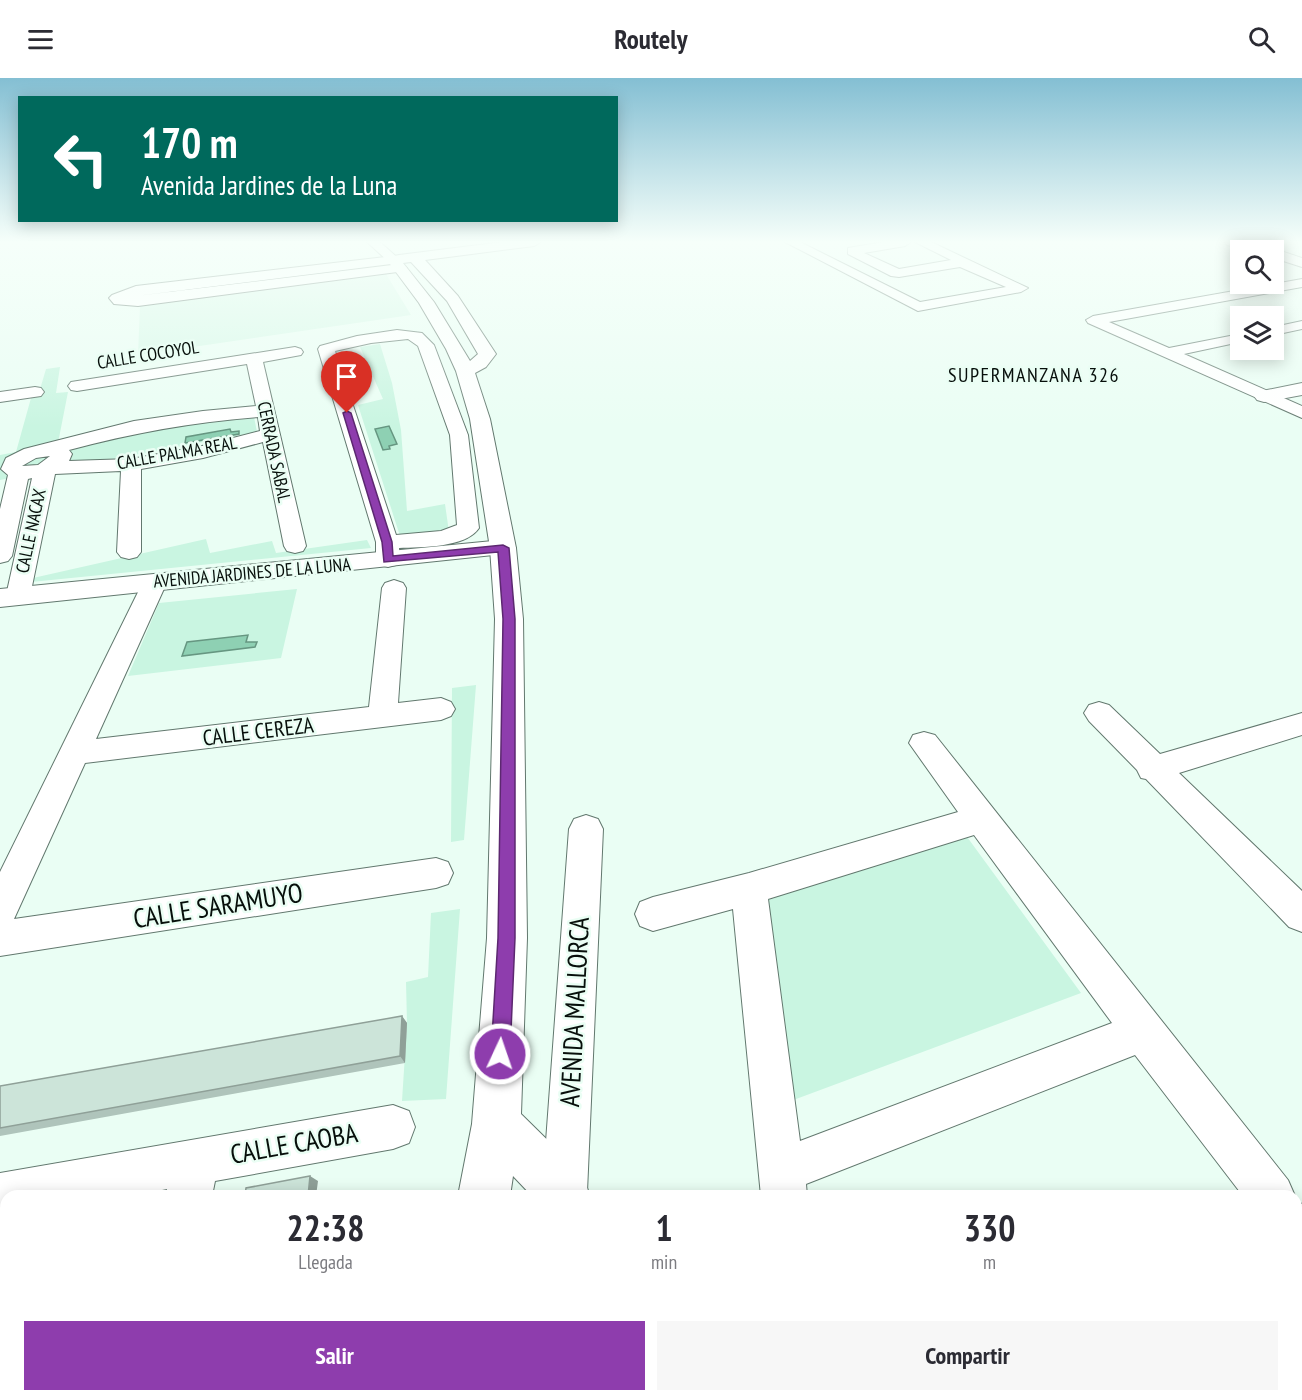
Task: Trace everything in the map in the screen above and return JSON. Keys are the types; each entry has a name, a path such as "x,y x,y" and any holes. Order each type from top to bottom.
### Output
{"main road":[{"path":"427,304 455,349 465,371 480,419 503,548 509,619 507,938 496,1124 485,1190"},
{"path":"1264,396 1302,389"},
{"name":"AVENIDA JARDINES DE LA LUNA","path":"9,597 155,582 388,551 503,548"},
{"path":"496,1124 560,1190"}],"street":[{"path":"911,304 918,307 936,304"},
{"path":"1186,304 1093,320 1302,413"},
{"path":"1284,329 1302,325"},
{"path":"406,334 418,336 426,345 459,435 468,528 462,533 388,551 326,349 406,334"},
{"path":"1284,342 1302,339"},
{"path":"1175,356 1230,341"},
{"path":"1175,356 1230,350"},
{"name":"CALLE COCOYOL","path":"77,386 295,352"},
{"name":"CERRADA SABAL","path":"254,358 295,546"},
{"path":"134,427 140,376"},
{"path":"0,397 35,392"},
{"name":"CALLE PALMA REAL","path":"41,457 134,427 203,416 266,411"},
{"name":"CALLE PALMA REAL","path":"0,456 41,457 131,465 203,452 270,434"},
{"name":"CALLE NACAX","path":"0,556 9,476 41,457"},
{"name":"CALLE NACAX","path":"9,597 41,482 41,457"},
{"path":"129,552 131,465"},
{"path":"0,910 155,582"},
{"path":"383,715 394,588"},
{"name":"CALLE CEREZA","path":"74,753 441,709"},
{"path":"1099,713 1152,769 1302,915"},
{"path":"1152,769 1302,724"},
{"path":"924,743 1143,1032 1267,1190"},
{"path":"653,914 749,889 981,819"},
{"name":"AVENIDA MALLORCA","path":"564,1190 586,829"},
{"name":"CALLE SARAMUYO","path":"0,939 436,873"},
{"path":"749,889 783,1183 1143,1032"},
{"name":"CALLE CAOBA","path":"64,1190 193,1178 393,1127"}],"shaded area":[{"path":"158,304 404,304 411,315 138,355 140,306"},
{"path":"380,344 392,383 401,430 407,511 445,504 449,532 400,536 358,405 383,399 360,347"},
{"path":"60,367 56,393 68,392 58,443 252,407 257,432 0,480 0,455 16,452 31,398 38,396 46,369"},
{"path":"389,426 397,444 389,446 390,449 383,450 375,429"},
{"path":"230,429 231,432 239,431 239,434 185,443 186,437"},
{"path":"206,539 210,553 272,541 276,553 367,540 371,548 31,582 33,578"},
{"path":"297,589 281,658 128,676 159,603","holes":["248,636 246,643 256,642 255,647 182,655"]},
{"path":"248,635 246,642 257,642 255,647 182,656 187,642"},
{"path":"476,685 464,840 451,842 452,688"},
{"path":"954,819 1081,993 788,1102 763,877"},
{"path":"460,909 446,1099 402,1101 407,1023 406,982 428,977 431,913"}],"building":[{"path":"402,1016 400,1056 0,1128 0,1086"},
{"path":"310,1176 309,1190 246,1190 246,1188"}],"district":[{"name":"SUPERMANZANA 326","path":"1034,375"}],"route":[{"path":"347,413 387,542 388,560 503,548 509,619 507,938 500,1054"}]}
